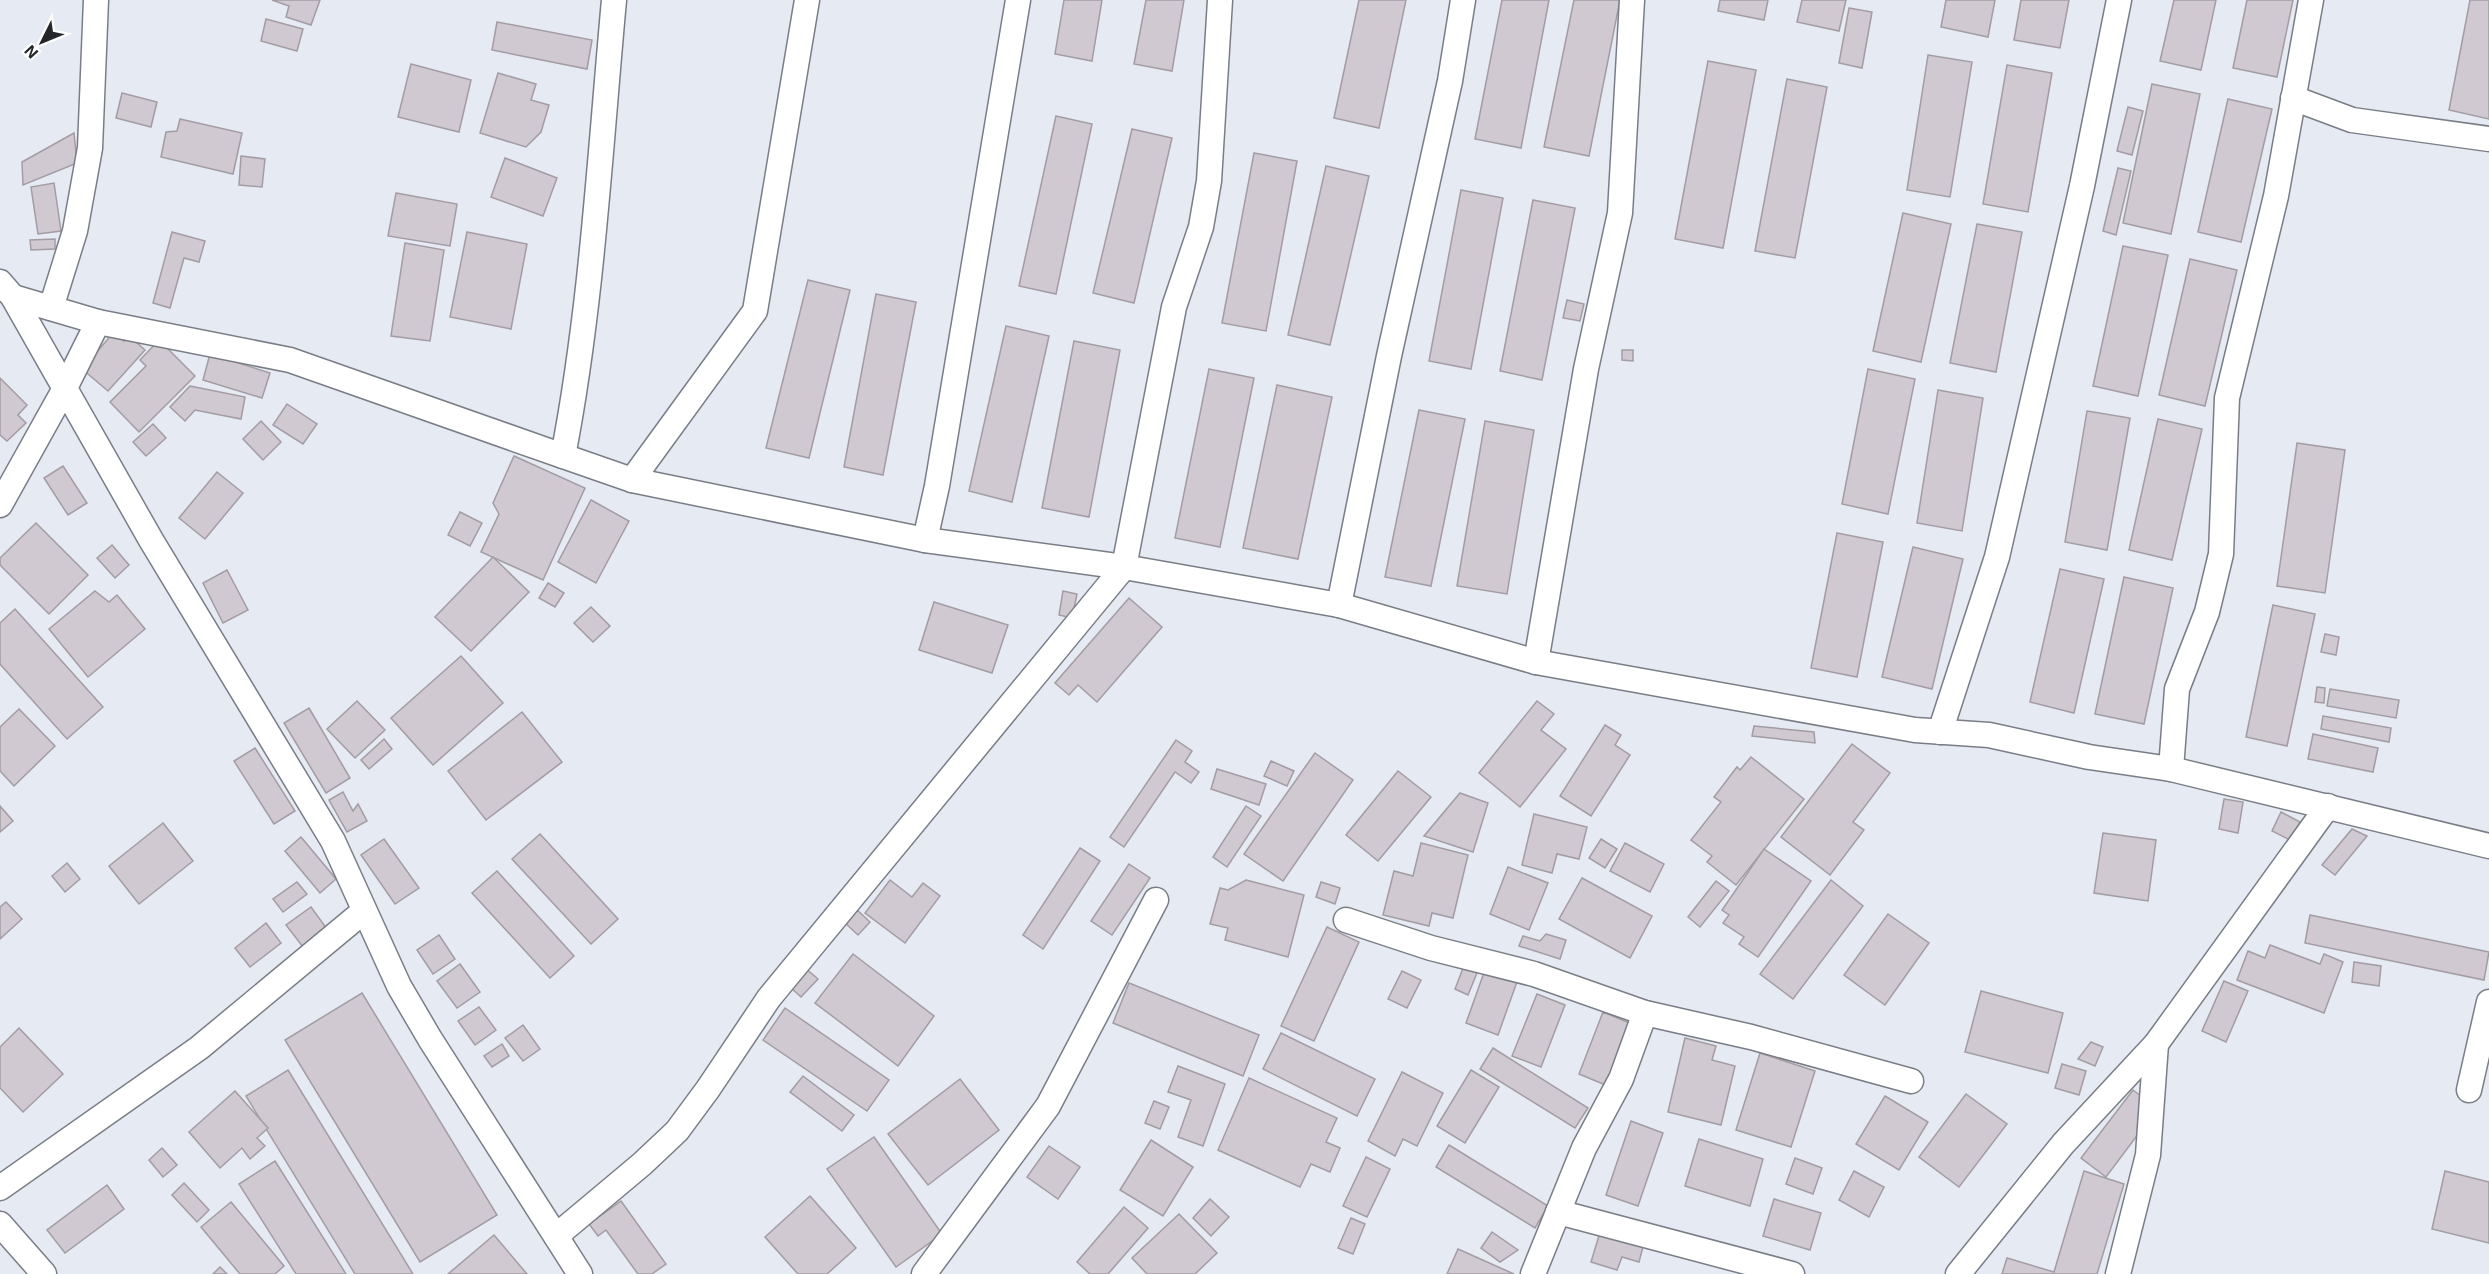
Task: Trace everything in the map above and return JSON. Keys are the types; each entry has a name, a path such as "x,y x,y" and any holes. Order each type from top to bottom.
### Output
{"street":[{"path":"51,308 75,231 90,148 96,0"},
{"path":"563,456 572,411 591,248 614,0"},
{"path":"632,480 755,311 807,0"},
{"path":"925,540 937,486 1018,0"},
{"path":"556,1236 625,1179 677,1131 769,998 1124,567 1174,307 1201,227 1209,181 1220,0"},
{"path":"1339,605 1389,356 1450,81 1463,0"},
{"path":"1536,662 1586,369 1620,213 1632,0"},
{"path":"1940,732 1996,557 2082,186 2119,0"},
{"path":"2171,769 2177,689 2207,612 2221,554 2227,398 2276,196 2311,0"},
{"path":"2293,98 2352,120 2489,139"},
{"path":"7,290 51,308 98,322 290,360 632,480 925,540 1124,567 1339,605 1536,662 1915,730 1989,735 2089,758 2171,769 2489,846"},
{"path":"7,290 239,688 333,841 399,986 430,1039 580,1274"},
{"path":"0,505 64,390 98,322"},
{"path":"1959,1274 2063,1144 2156,1044 2328,806"},
{"path":"924,1274 1048,1107 1156,900"},
{"path":"0,1188 199,1048 364,911"},
{"path":"1346,920 1431,948 1534,974 1645,1013 1751,1037 1911,1081"},
{"path":"2469,1090 2489,1002"},
{"path":"1533,1274 1584,1148 1621,1079 1645,1013"},
{"path":"2118,1274 2148,1155 2156,1044"},
{"path":"1558,1212 1792,1274"},
{"path":"0,1224 44,1274"}],"building":[{"path":"272,0 320,0 311,25 286,17 289,6"},
{"path":"1064,0 1102,0 1092,61 1055,54"},
{"path":"1146,0 1184,0 1172,71 1134,64"},
{"path":"1359,0 1406,0 1379,128 1334,118"},
{"path":"1502,0 1549,0 1521,148 1475,139"},
{"path":"1574,0 1620,0 1589,156 1544,147"},
{"path":"1720,0 1768,0 1764,20 1718,11"},
{"path":"1802,0 1846,0 1839,31 1797,22"},
{"path":"1946,0 1995,0 1988,37 1941,27"},
{"path":"2021,0 2069,0 2060,48 2014,40"},
{"path":"2174,0 2216,0 2201,70 2160,61"},
{"path":"2247,0 2293,0 2277,77 2233,68"},
{"path":"2470,0 2489,0 2489,119 2449,110"},
{"path":"1849,8 1872,12 1862,68 1839,63"},
{"path":"266,19 303,29 297,51 261,41"},
{"path":"497,22 592,40 587,69 492,50"},
{"path":"1928,55 1972,62 1950,197 1907,190"},
{"path":"1708,61 1756,70 1723,248 1675,239"},
{"path":"411,64 471,80 459,132 398,117"},
{"path":"2007,65 2052,73 2028,212 1983,204"},
{"path":"498,73 536,84 531,100 549,105 541,132 526,147 480,133"},
{"path":"1787,79 1827,87 1795,258 1755,251"},
{"path":"2152,84 2200,94 2171,234 2123,223"},
{"path":"122,93 157,102 151,127 116,118"},
{"path":"2228,99 2272,109 2241,242 2198,232"},
{"path":"2128,107 2143,111 2132,155 2117,151"},
{"path":"1056,116 1092,124 1056,294 1019,286"},
{"path":"180,119 242,133 233,174 161,157 166,132 177,131"},
{"path":"1132,129 1172,138 1134,303 1093,293"},
{"path":"74,133 77,163 23,185 22,162"},
{"path":"1254,153 1297,161 1266,331 1222,323"},
{"path":"241,156 265,159 262,187 239,185"},
{"path":"505,158 557,178 543,216 491,197"},
{"path":"1326,166 1369,176 1330,345 1288,335"},
{"path":"2118,168 2131,171 2116,235 2103,231"},
{"path":"54,183 61,231 38,234 31,187"},
{"path":"1461,190 1503,198 1471,369 1429,361"},
{"path":"396,193 457,204 450,246 388,236"},
{"path":"1533,200 1575,208 1542,380 1500,371"},
{"path":"1903,213 1951,224 1921,362 1873,351"},
{"path":"1977,224 2022,232 1996,372 1950,363"},
{"path":"172,232 205,241 199,262 184,258 170,308 153,303"},
{"path":"467,232 527,244 511,329 450,317"},
{"path":"55,239 55,249 31,250 30,240"},
{"path":"405,243 444,250 430,341 391,336"},
{"path":"2123,246 2168,255 2138,396 2093,386"},
{"path":"2190,259 2237,270 2205,406 2159,395"},
{"path":"808,280 850,290 809,458 766,448"},
{"path":"876,294 916,302 883,475 844,467"},
{"path":"1567,300 1584,304 1580,321 1563,318"},
{"path":"1006,326 1049,336 1012,502 969,491"},
{"path":"114,332 124,341 128,335 145,350 108,391 82,369"},
{"path":"159,340 195,376 139,432 110,402 146,366 140,360"},
{"path":"1074,341 1120,350 1089,517 1042,508"},
{"path":"1622,350 1633,350 1633,361 1622,360"},
{"path":"210,354 270,373 262,398 203,380"},
{"path":"1209,369 1254,378 1220,547 1175,538"},
{"path":"1868,369 1915,379 1888,514 1842,504"},
{"path":"0,378 27,405 18,415 26,423 7,441 0,435"},
{"path":"1277,385 1332,397 1298,559 1243,548"},
{"path":"190,386 245,397 241,419 195,410 185,421 170,407"},
{"path":"1938,390 1983,398 1962,531 1917,523"},
{"path":"287,404 317,424 303,444 273,425"},
{"path":"1419,410 1465,419 1431,586 1385,577"},
{"path":"2087,411 2130,418 2107,550 2065,542"},
{"path":"2158,419 2202,429 2172,560 2129,550"},
{"path":"261,421 281,442 263,460 243,439"},
{"path":"1485,421 1534,430 1507,594 1457,586"},
{"path":"153,424 166,438 146,456 133,442"},
{"path":"2297,443 2345,450 2325,593 2277,586"},
{"path":"514,456 585,488 543,580 481,552 499,514 493,503"},
{"path":"63,466 87,503 68,515 44,478"},
{"path":"217,472 243,493 205,539 179,518"},
{"path":"591,500 629,521 596,583 558,562"},
{"path":"460,512 482,523 470,546 448,535"},
{"path":"36,523 88,575 49,614 0,565 0,558"},
{"path":"1837,533 1883,542 1857,677 1811,668"},
{"path":"112,545 129,565 115,578 97,558"},
{"path":"1913,547 1963,559 1932,689 1882,677"},
{"path":"493,557 529,592 471,651 435,617"},
{"path":"2060,569 2104,579 2074,713 2030,702"},
{"path":"227,570 248,610 223,623 203,583"},
{"path":"2124,577 2173,588 2144,724 2095,714"},
{"path":"548,583 564,593 555,607 539,598"},
{"path":"95,591 109,602 117,595 145,629 88,677 49,629"},
{"path":"1063,591 1077,594 1072,618 1059,615"},
{"path":"1129,598 1162,627 1097,702 1078,685 1069,695 1055,683"},
{"path":"934,602 1008,625 992,673 919,650"},
{"path":"2273,605 2315,614 2287,746 2246,737"},
{"path":"591,607 610,626 593,642 574,623"},
{"path":"15,609 103,707 67,739 0,664 0,623"},
{"path":"2325,634 2339,637 2336,655 2321,652"},
{"path":"461,656 503,703 433,765 391,718"},
{"path":"2317,687 2325,688 2324,703 2315,702"},
{"path":"2330,689 2399,700 2396,718 2327,706"},
{"path":"357,701 385,730 355,758 327,729"},
{"path":"1537,701 1554,714 1541,730 1566,749 1520,807 1479,773"},
{"path":"309,708 350,778 326,793 284,723"},
{"path":"19,709 55,746 14,786 0,771 0,727"},
{"path":"522,712 562,762 486,820 448,771"},
{"path":"2323,716 2391,728 2389,742 2321,729"},
{"path":"1605,725 1621,735 1615,745 1630,755 1591,816 1560,796"},
{"path":"1754,726 1814,732 1815,743 1752,736"},
{"path":"2313,734 2378,748 2373,772 2308,759"},
{"path":"384,739 392,749 369,769 361,760"},
{"path":"1176,740 1192,751 1185,762 1199,772 1191,783 1175,772 1124,847 1110,837"},
{"path":"1852,744 1890,773 1853,822 1864,830 1830,875 1781,837"},
{"path":"255,748 295,811 274,824 234,761"},
{"path":"1315,753 1353,780 1283,881 1244,854"},
{"path":"1751,757 1804,799 1736,885 1707,862 1712,856 1691,840 1721,802 1714,797 1737,767 1740,770"},
{"path":"1271,761 1294,771 1287,786 1264,776"},
{"path":"1217,769 1266,784 1259,805 1211,789"},
{"path":"1398,771 1431,797 1378,861 1346,835"},
{"path":"343,792 353,811 358,804 367,821 347,832 329,800"},
{"path":"1460,793 1488,803 1473,852 1424,836"},
{"path":"2224,799 2243,802 2238,833 2219,829"},
{"path":"0,806 13,821 0,832"},
{"path":"1246,806 1261,816 1227,867 1213,857"},
{"path":"2281,812 2300,822 2290,840 2272,831"},
{"path":"1534,814 1587,827 1579,859 1557,854 1552,873 1522,865"},
{"path":"163,823 193,861 139,904 109,866"},
{"path":"2352,829 2367,836 2335,875 2322,865"},
{"path":"2103,833 2156,840 2148,901 2094,893"},
{"path":"540,834 618,919 591,944 512,859"},
{"path":"301,837 336,879 320,893 285,851"},
{"path":"384,839 419,888 395,904 361,855"},
{"path":"1601,839 1617,849 1605,868 1589,858"},
{"path":"1421,843 1468,855 1453,918 1432,913 1429,926 1383,915 1394,871 1413,876"},
{"path":"1625,843 1664,864 1650,892 1610,871"},
{"path":"1080,848 1100,861 1043,949 1023,935"},
{"path":"1764,849 1811,881 1758,957 1739,944 1744,937 1723,923 1729,915 1722,910"},
{"path":"67,863 80,879 65,892 52,876"},
{"path":"1129,864 1150,878 1112,935 1091,921"},
{"path":"1508,867 1548,883 1529,930 1490,914"},
{"path":"497,871 574,956 550,978 472,893"},
{"path":"1582,878 1652,916 1630,958 1559,919"},
{"path":"890,880 912,897 923,883 940,896 905,943 865,913"},
{"path":"1246,880 1304,895 1288,957 1225,940 1228,928 1210,924 1220,888 1228,890"},
{"path":"1831,880 1863,906 1793,999 1760,974"},
{"path":"1716,881 1729,891 1700,927 1688,917"},
{"path":"297,882 307,894 283,912 273,899"},
{"path":"1321,882 1340,888 1335,904 1316,897"},
{"path":"6,902 22,919 0,939 0,907"},
{"path":"311,907 327,929 303,947 286,925"},
{"path":"856,909 870,922 858,935 844,922"},
{"path":"1888,914 1929,943 1885,1005 1844,975"},
{"path":"2310,915 2489,952 2484,980 2305,943"},
{"path":"266,923 281,943 250,967 235,948"},
{"path":"1327,927 1359,942 1314,1041 1281,1026"},
{"path":"1546,934 1566,940 1560,959 1519,946 1523,936 1540,941"},
{"path":"439,935 455,959 433,974 417,950"},
{"path":"2270,945 2320,964 2324,954 2343,962 2324,1013 2237,980 2248,951 2265,958"},
{"path":"853,954 934,1016 898,1066 815,1003"},
{"path":"2354,962 2381,966 2379,986 2352,982"},
{"path":"1465,963 1479,968 1468,995 1455,989"},
{"path":"460,964 480,992 457,1008 437,981"},
{"path":"804,967 818,979 801,997 788,985"},
{"path":"1486,967 1518,979 1498,1035 1466,1023"},
{"path":"1402,971 1421,980 1407,1008 1388,999"},
{"path":"2224,981 2248,991 2226,1042 2202,1031"},
{"path":"1129,983 1259,1035 1243,1076 1113,1023"},
{"path":"1981,991 2063,1013 2048,1073 1965,1052"},
{"path":"362,993 497,1215 420,1262 285,1040"},
{"path":"1537,994 1565,1005 1541,1067 1512,1056"},
{"path":"479,1007 496,1030 475,1045 458,1021"},
{"path":"785,1008 889,1080 867,1111 763,1040"},
{"path":"1603,1012 1632,1024 1608,1086 1579,1074"},
{"path":"523,1025 540,1049 523,1061 505,1038"},
{"path":"19,1028 63,1074 23,1112 0,1088 0,1047"},
{"path":"1281,1033 1375,1079 1357,1116 1263,1069"},
{"path":"1685,1038 1716,1046 1712,1060 1735,1066 1721,1125 1668,1112"},
{"path":"2091,1042 2103,1047 2095,1066 2078,1059"},
{"path":"502,1044 509,1056 492,1067 484,1056"},
{"path":"1493,1048 1588,1108 1575,1128 1480,1069"},
{"path":"1760,1053 1815,1071 1791,1147 1736,1130"},
{"path":"2062,1064 2086,1071 2079,1095 2055,1088"},
{"path":"1178,1066 1225,1084 1203,1146 1178,1137 1191,1100 1168,1092"},
{"path":"288,1070 413,1274 355,1274 246,1096"},
{"path":"1471,1070 1499,1087 1465,1143 1437,1126"},
{"path":"1402,1072 1443,1093 1417,1146 1403,1139 1395,1156 1368,1141"},
{"path":"803,1076 854,1115 842,1131 790,1092"},
{"path":"1249,1078 1337,1118 1326,1142 1340,1148 1330,1172 1311,1164 1300,1187 1218,1150"},
{"path":"960,1079 999,1130 928,1185 888,1134"},
{"path":"2133,1090 2145,1099 2139,1133 2106,1177 2081,1158"},
{"path":"235,1091 268,1128 257,1138 265,1146 250,1159 242,1148 220,1168 189,1132"},
{"path":"1966,1094 2007,1124 1959,1187 1919,1157"},
{"path":"1885,1096 1928,1122 1899,1170 1856,1144"},
{"path":"1154,1101 1169,1107 1160,1129 1145,1123"},
{"path":"1631,1121 1663,1133 1638,1206 1606,1195"},
{"path":"874,1137 942,1234 896,1267 827,1169"},
{"path":"1699,1139 1763,1159 1750,1206 1685,1186"},
{"path":"1151,1140 1193,1167 1163,1216 1120,1190"},
{"path":"1449,1145 1548,1206 1535,1228 1436,1167"},
{"path":"1049,1146 1080,1167 1058,1199 1027,1177"},
{"path":"162,1148 177,1165 163,1177 149,1160"},
{"path":"1366,1157 1390,1169 1367,1217 1343,1206"},
{"path":"1795,1158 1822,1168 1813,1194 1786,1184"},
{"path":"275,1161 346,1274 296,1274 239,1184"},
{"path":"1854,1171 1884,1187 1869,1217 1839,1200"},
{"path":"2084,1171 2124,1184 2097,1274 2002,1274 2007,1258 2054,1272"},
{"path":"2445,1171 2489,1182 2489,1243 2432,1229"},
{"path":"184,1183 209,1210 197,1222 172,1195"},
{"path":"107,1185 124,1209 65,1253 47,1230"},
{"path":"810,1196 856,1248 827,1274 798,1274 765,1237"},
{"path":"1210,1199 1229,1217 1211,1236 1193,1218"},
{"path":"1774,1199 1821,1213 1810,1250 1763,1236"},
{"path":"621,1201 666,1264 652,1274 638,1274 606,1230 598,1236 589,1224"},
{"path":"231,1202 284,1266 275,1274 240,1274 201,1227"},
{"path":"1124,1207 1148,1228 1108,1274 1090,1274 1077,1262"},
{"path":"1179,1214 1217,1253 1195,1274 1147,1274 1132,1258"},
{"path":"1351,1218 1365,1224 1353,1254 1338,1248"},
{"path":"1601,1229 1644,1243 1639,1262 1622,1257 1617,1270 1591,1262"},
{"path":"1492,1232 1518,1250 1500,1262 1481,1248"},
{"path":"494,1235 527,1274 448,1274"},
{"path":"1458,1249 1514,1274 1447,1274"},
{"path":"220,1267 227,1274 213,1274"}]}
